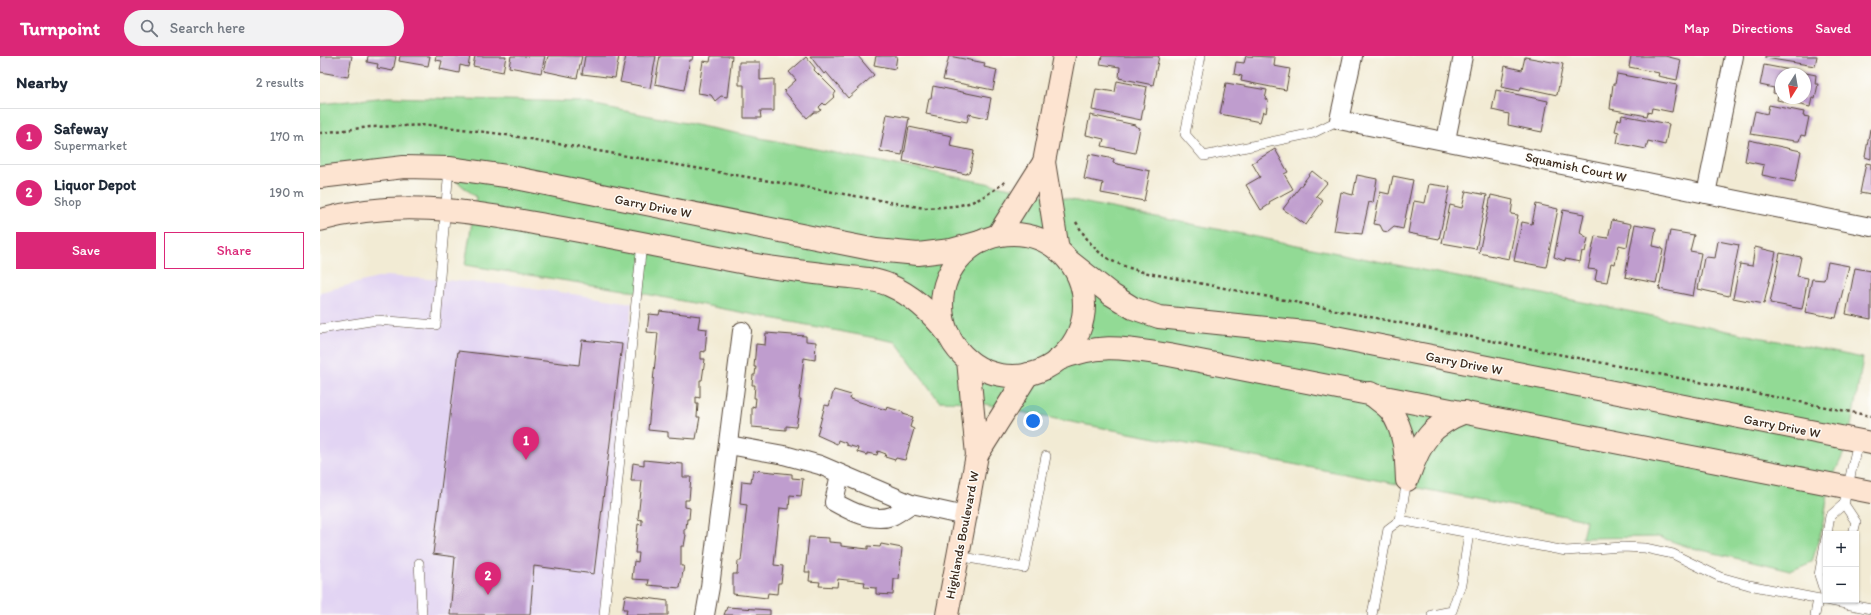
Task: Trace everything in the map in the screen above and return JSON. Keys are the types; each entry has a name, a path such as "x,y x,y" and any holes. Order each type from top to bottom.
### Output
{"main road":[{"path":"320,220 365,211 403,207 447,209 491,215 763,266 863,278 887,284 909,296 931,313 949,335 957,348 968,360 982,368 997,373 1012,376 1028,374 1043,369 1057,360 1068,350 1077,336 1082,321 1084,305 1080,282 1064,255 1044,162 1064,56"},
{"path":"991,238 1044,162"},
{"name":"Garry Drive W","path":"320,177 404,167 449,168 506,176 876,250 918,254 951,250 991,238"},
{"path":"949,335 944,320 942,304 947,281 958,260 970,249 991,238 1014,234 1030,236 1044,241 1064,255"},
{"name":"Garry Drive W","path":"1064,255 1112,295 1133,308 1159,317 1315,333 1865,442"},
{"path":"1057,360 1077,352 1100,347 1129,349 1465,412 1846,496 1871,492"},
{"name":"Highlands Boulevard W","path":"947,615 977,455 968,360"},
{"name":"Highlands Boulevard W","path":"977,455 1028,374"},
{"path":"1370,394 1389,409 1400,428 1405,449 1407,480"},
{"path":"1407,480 1417,452 1431,433 1446,419 1465,412"},
{"path":"1846,496 1871,481"}],"street":[{"path":"1340,120 1352,56"},
{"path":"1446,140 1463,56"},
{"path":"1706,194 1734,56"},
{"name":"Squamish Court W","path":"1340,120 1446,140 1871,227"},
{"path":"705,615 729,445 742,331"},
{"path":"729,445 784,455 820,465 911,504 965,516"},
{"path":"840,474 834,502 849,511 872,518 891,517 911,504"}],"lane":[{"path":"1201,56 1185,134 1204,156 1313,133 1340,120"},
{"path":"320,329 377,320 436,325 447,209 449,168"},
{"path":"604,615 642,243"},
{"path":"1828,531 1830,516 1846,496 1865,442"},
{"path":"958,556 1024,568 1046,456"},
{"path":"1372,615 1388,529 1400,520 1407,480"},
{"path":"1846,496 1856,522 1854,531"},
{"path":"1400,520 1566,551 1622,547 1645,548 1673,554 1720,577 1749,585 1823,599"},
{"path":"1432,615 1452,611 1461,584 1469,533"},
{"path":"1823,554 1819,575 1823,591"},
{"path":"419,563 422,615"},
{"path":"1815,615 1823,602"},
{"path":"1843,603 1871,609"}],"path":[{"path":"320,133 370,127 430,125 458,128 502,134 924,208 956,207 976,202 1012,178"},
{"path":"1075,221 1088,243 1104,257 1120,266 1143,272 1871,416"}],"shaded area":[{"path":"386,276 513,285 632,303 604,615 320,615 320,292"}],"green space":[{"path":"388,97 580,102 1863,358 1848,444 1830,483 1822,528 1812,562 1790,571 1689,547 1659,537 1582,538 1586,520 1035,415 976,402 939,401 896,342 625,290 465,265 476,197 444,171 320,177 320,104"}],"building":[{"path":"320,56 352,56 348,77 320,72"},
{"path":"368,56 396,56 393,71 377,68 378,64 367,62"},
{"path":"400,56 430,56 428,66 399,61"},
{"path":"436,56 470,56 468,67 460,65 459,73 440,69 442,61 435,60"},
{"path":"475,56 506,56 503,72 473,66"},
{"path":"511,56 545,56 541,73 509,67"},
{"path":"548,56 582,56 577,78 544,71"},
{"path":"585,56 619,56 615,78 582,74"},
{"path":"626,56 656,56 650,88 620,82"},
{"path":"660,56 693,56 692,60 690,60 684,90 655,84"},
{"path":"711,56 732,56 727,97 721,96 715,101 711,95 698,93 703,61 710,62"},
{"path":"810,56 858,56 874,75 848,98 826,72 824,74"},
{"path":"876,56 897,56 895,69 874,65"},
{"path":"949,56 985,63 984,67 997,70 993,90 943,80"},
{"path":"1102,56 1159,56 1153,85 1119,78 1120,67 1100,64"},
{"path":"1246,56 1275,57 1274,66 1290,69 1286,90 1241,81 1242,76 1234,74 1236,62 1244,63"},
{"path":"1631,56 1665,56 1681,60 1677,80 1658,76 1659,73 1629,67"},
{"path":"1765,56 1817,56 1815,66 1765,58"},
{"path":"806,57 815,68 814,70 836,92 833,96 834,97 825,105 823,103 819,107 821,110 814,112 807,118 784,91 796,80 789,72"},
{"path":"1525,57 1563,64 1557,95 1521,87 1520,91 1501,87 1505,66 1522,70"},
{"path":"739,62 760,62 760,80 774,79 774,111 760,111 761,118 744,118 744,85 739,85"},
{"path":"1764,65 1780,68 1775,68 1775,93 1773,93 1774,88 1760,85"},
{"path":"1617,74 1677,85 1672,112 1652,108 1651,113 1648,112 1647,116 1610,109 1613,84 1615,84"},
{"path":"1811,74 1816,75 1815,84 1818,84 1815,99 1812,98 1811,102"},
{"path":"1117,81 1147,87 1141,120 1092,110 1096,89 1115,92"},
{"path":"1226,83 1267,90 1265,99 1268,100 1266,113 1263,111 1260,122 1220,114"},
{"path":"933,86 991,98 987,118 969,114 967,122 926,114"},
{"path":"1496,90 1548,101 1542,132 1508,125 1509,114 1492,110"},
{"path":"1796,104 1811,104 1810,107"},
{"path":"1769,105 1804,112 1803,116 1809,117 1805,136 1801,135 1799,141 1795,141 1750,134 1755,111 1767,114"},
{"path":"887,114 909,118 902,155 880,151"},
{"path":"1090,115 1135,125 1140,128 1135,153 1102,146 1104,139 1086,135"},
{"path":"1622,115 1669,124 1665,145 1648,141 1646,149 1617,143 1619,132 1615,131 1618,119 1621,120"},
{"path":"909,127 952,136 950,146 974,151 970,171 966,174 903,161"},
{"path":"1871,129 1871,159 1865,157"},
{"path":"1749,140 1801,151 1795,182 1762,175 1764,165 1745,161"},
{"path":"1275,149 1288,172 1284,174 1293,189 1269,202 1270,204 1261,210 1246,185 1260,177 1252,163"},
{"path":"1089,154 1114,159 1113,163 1150,171 1144,201 1101,193 1103,183 1084,179"},
{"path":"1866,163 1871,164 1871,195 1860,193"},
{"path":"1312,171 1327,183 1316,196 1323,201 1306,225 1283,209"},
{"path":"1357,175 1377,179 1373,203 1369,202 1362,234 1334,231 1341,192 1353,195"},
{"path":"1393,176 1413,180 1403,229 1394,227 1388,232 1383,231 1380,225 1374,224 1380,192 1389,194"},
{"path":"1429,184 1450,187 1439,239 1408,233 1414,201 1425,203"},
{"path":"1466,191 1487,195 1476,249 1442,243 1450,205 1462,208"},
{"path":"1491,195 1513,200 1511,214 1518,215 1509,259 1479,253"},
{"path":"1536,204 1558,209 1546,267 1514,261 1522,222 1532,224"},
{"path":"1563,210 1584,214 1580,233 1588,238 1585,252 1582,251 1580,262 1565,259 1565,261 1554,257"},
{"path":"1612,220 1631,224 1627,247 1619,245 1615,264 1611,263 1607,282 1595,280 1597,270 1588,269 1595,236 1608,238"},
{"path":"1635,224 1656,228 1653,246 1662,248 1663,250 1656,283 1625,277"},
{"path":"1670,231 1694,235 1690,251 1701,253 1693,296 1659,289"},
{"path":"1718,241 1739,245 1729,296 1698,289 1704,258 1715,258"},
{"path":"1755,247 1776,252 1764,304 1733,298 1740,264 1752,266"},
{"path":"1780,253 1801,257 1797,276 1808,278 1802,309 1770,303"},
{"path":"1828,262 1849,266 1836,318 1805,312 1812,279 1824,280"},
{"path":"1855,268 1871,271 1871,319 1846,314"},
{"path":"660,311 700,316 698,328 707,329 705,352 701,351 701,359 705,359 702,380 700,380 700,398 696,397 696,404 698,404 697,417 700,417 696,439 668,437 668,432 648,430 658,333 647,332 649,314 659,315"},
{"path":"766,333 806,336 806,341 816,342 815,360 804,358 799,399 801,399 796,427 786,426 786,430 752,427 752,406 755,407 756,398 754,398 755,385 752,385 756,367 754,367 756,344 765,345"},
{"path":"582,340 622,344 594,574 534,566 530,615 450,615 455,557 433,554 458,351 579,365"},
{"path":"834,390 851,395 850,399 886,410 887,407 913,417 910,427 914,429 905,460 896,458 895,460 885,457 886,454 878,451 877,455 867,453 867,455 857,452 858,448 846,445 846,443 838,440 837,444 817,435 825,405 829,406"},
{"path":"644,460 683,464 683,477 691,477 689,500 685,500 685,507 690,508 689,519 687,519 686,529 684,529 684,534 686,535 684,546 681,546 681,566 684,566 680,588 648,585 649,580 632,579 634,561 638,562 639,553 635,553 638,524 642,525 642,520 638,519 642,481 631,481 633,463 644,465"},
{"path":"753,470 792,474 792,478 803,479 801,496 790,495 789,509 780,508 774,565 783,566 781,583 778,583 777,594 768,593 767,598 733,594 733,574 737,574 738,561 741,561 747,505 740,504 742,481 751,482"},
{"path":"809,537 829,538 829,542 841,543 841,546 868,549 868,546 880,547 881,544 902,548 899,579 894,579 893,595 876,594 876,588 864,587 865,582 838,579 837,587 819,586 820,582 809,581 810,572 805,572"},
{"path":"625,595 668,601 668,615 626,615 627,609 623,609"},
{"path":"727,607 770,610 770,615 724,615"}],"place":[{"name":"Safeway","path":"526,460"},
{"name":"Liquor Depot","path":"488,595"}]}
